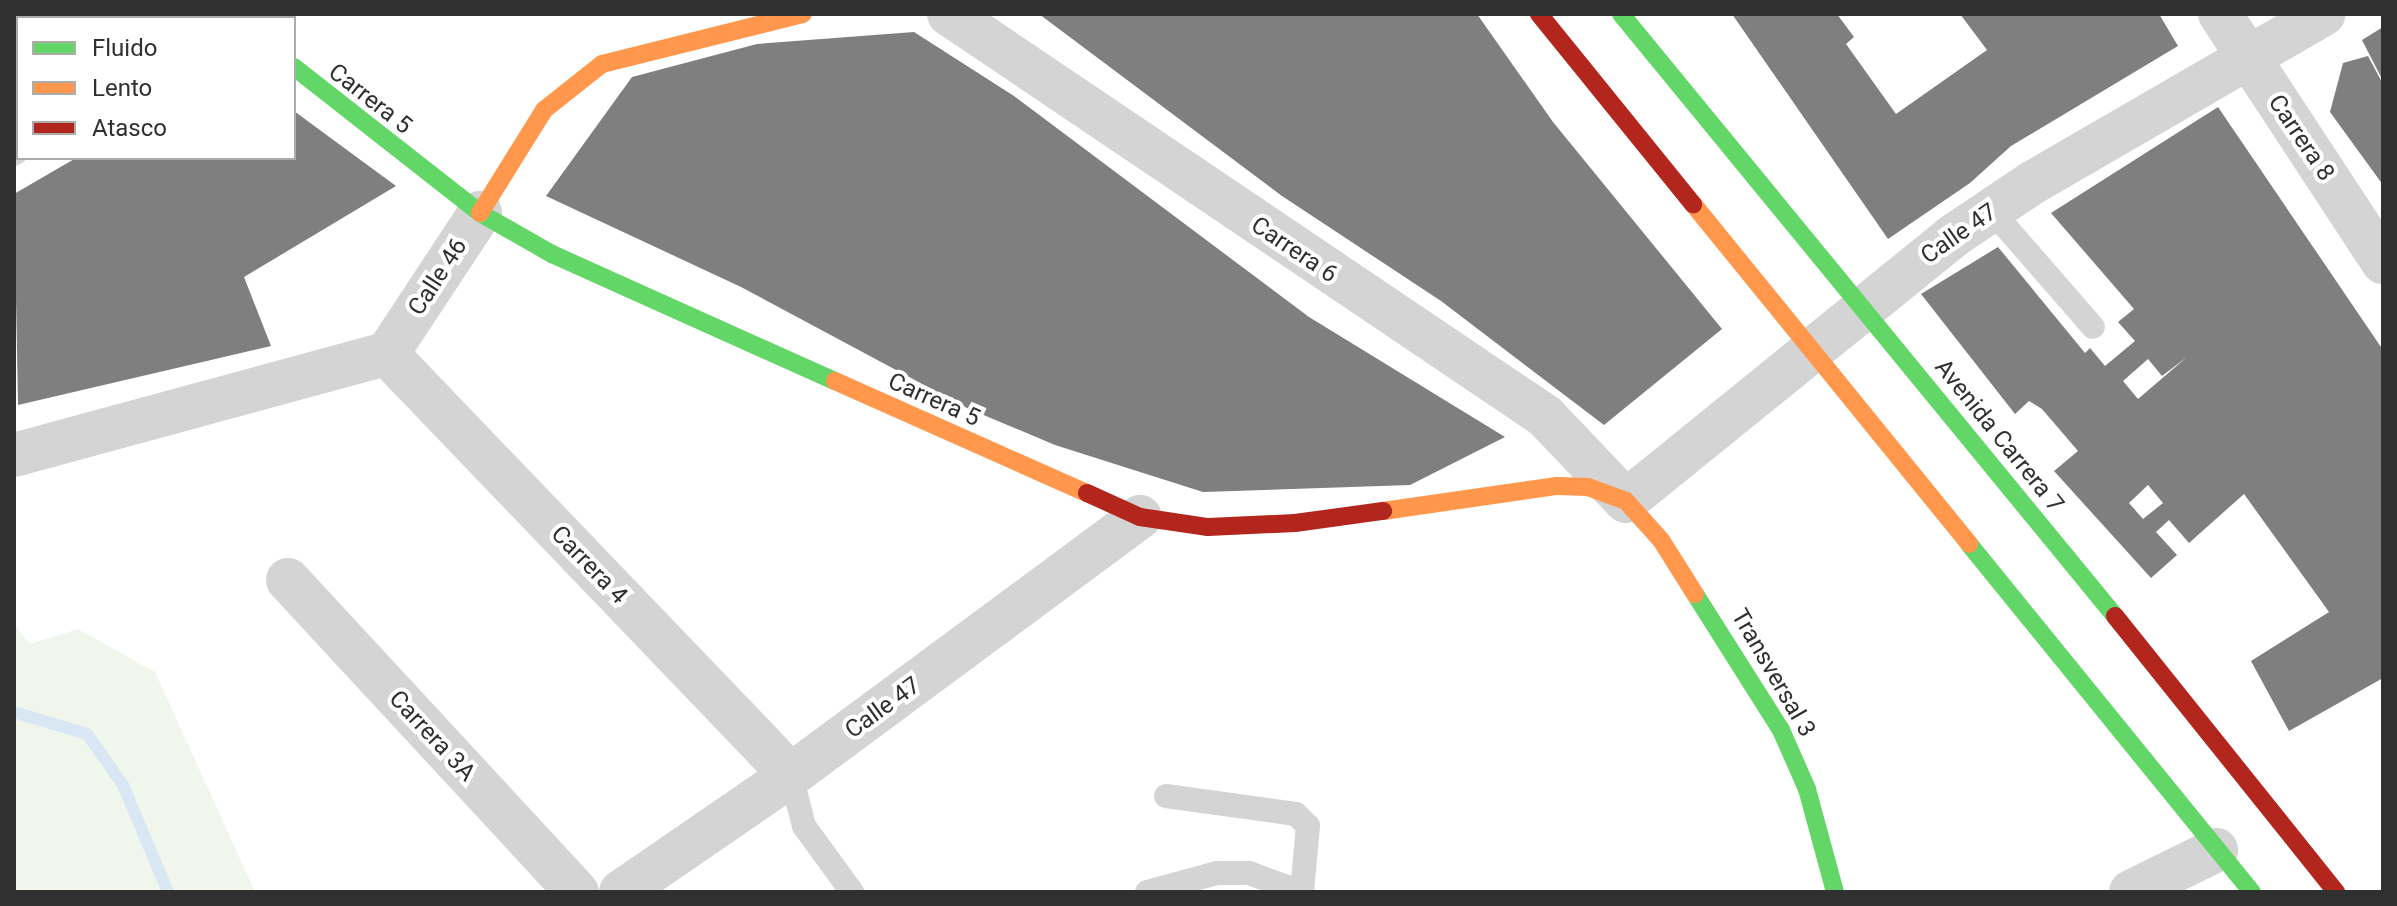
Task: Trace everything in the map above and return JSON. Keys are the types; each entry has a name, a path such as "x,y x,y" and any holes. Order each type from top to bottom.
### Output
{"street":[{"name":"Calle 46","path":"387,354 544,110 602,64 803,14"},
{"name":"Carrera 6","path":"949,14 1545,416 1626,501"},
{"path":"1539,14 2252,892"},
{"name":"Avenida Carrera 7","path":"1621,14 1862,305 2336,892"},
{"name":"Carrera 8","path":"2220,14 2383,262"},
{"name":"Calle 47","path":"1626,501 1862,305 1991,210 2246,57 2324,14"},
{"name":"Carrera 5","path":"296,69 480,213 627,290 1140,517 1208,527 1267,525 1557,486 1588,487 1626,501"},
{"path":"14,455 387,354"},
{"name":"Carrera 4","path":"387,354 791,775"},
{"name":"Transversal 3","path":"1626,501 1661,540 1781,730 1807,789 1835,892"},
{"name":"Calle 47","path":"621,892 791,775 1140,517"},
{"name":"Carrera 3A","path":"288,580 577,892"},
{"path":"2131,892 2216,850"}],"lane":[{"path":"1991,210 2093,327"},
{"path":"791,775 804,826 852,892"},
{"path":"1147,892 1217,873 1249,873 1291,890 1308,826 1296,814 1166,796"}],"shaded area":[{"path":"14,625 30,644 78,629 155,672 255,892 14,892"}],"building":[{"path":"1039,14 1477,14 1553,122 1722,329 1604,425 1441,301 1282,196"},
{"path":"1732,14 1837,14 1854,37 1846,44 1896,114 1987,50 1960,14 2159,14 2178,46 2011,146 1970,183 1888,239"},
{"path":"2383,27 2383,81 2362,40"},
{"path":"914,32 1014,96 1309,317 1505,437 1410,485 1203,492 1055,445 967,408 741,287 546,196 632,77 757,44"},
{"path":"2368,56 2383,84 2383,185 2330,112 2343,63"},
{"path":"2218,107 2383,350 2383,678 2289,731 2251,661 2329,612 2244,494 2189,543 2169,520 2156,532 2177,555 2151,578 2054,471 2078,451 2042,409 2029,401 2015,414 1921,294 1998,247 2085,353 2090,348 2105,366 2135,341 2118,322 2134,309 2051,213","holes":["2187,357 2138,399 2123,381 2148,359 2162,376","2148,485 2163,503 2143,519 2129,503"]},
{"path":"296,112 396,186 244,277 271,346 18,405 14,194 73,160 296,160"}],"waterway":[{"path":"14,712 87,734 123,785 168,892"}],"traffic: fast":[{"path":"1621,14 2115,616"},
{"path":"296,69 480,213 552,254 835,381"},
{"path":"1969,544 2252,892"},
{"path":"1695,594 1781,730 1807,789 1835,892"}],"traffic: slow":[{"path":"480,213 544,110 602,64 803,14"},
{"path":"1693,204 1969,544"},
{"path":"835,381 1087,493"},
{"path":"1383,511 1557,486 1588,487 1626,501 1661,540 1695,594"}],"traffic: jam":[{"path":"1539,14 1693,204"},
{"path":"1087,493 1140,517 1208,527 1295,523 1383,511"},
{"path":"2115,616 2336,892"}]}
